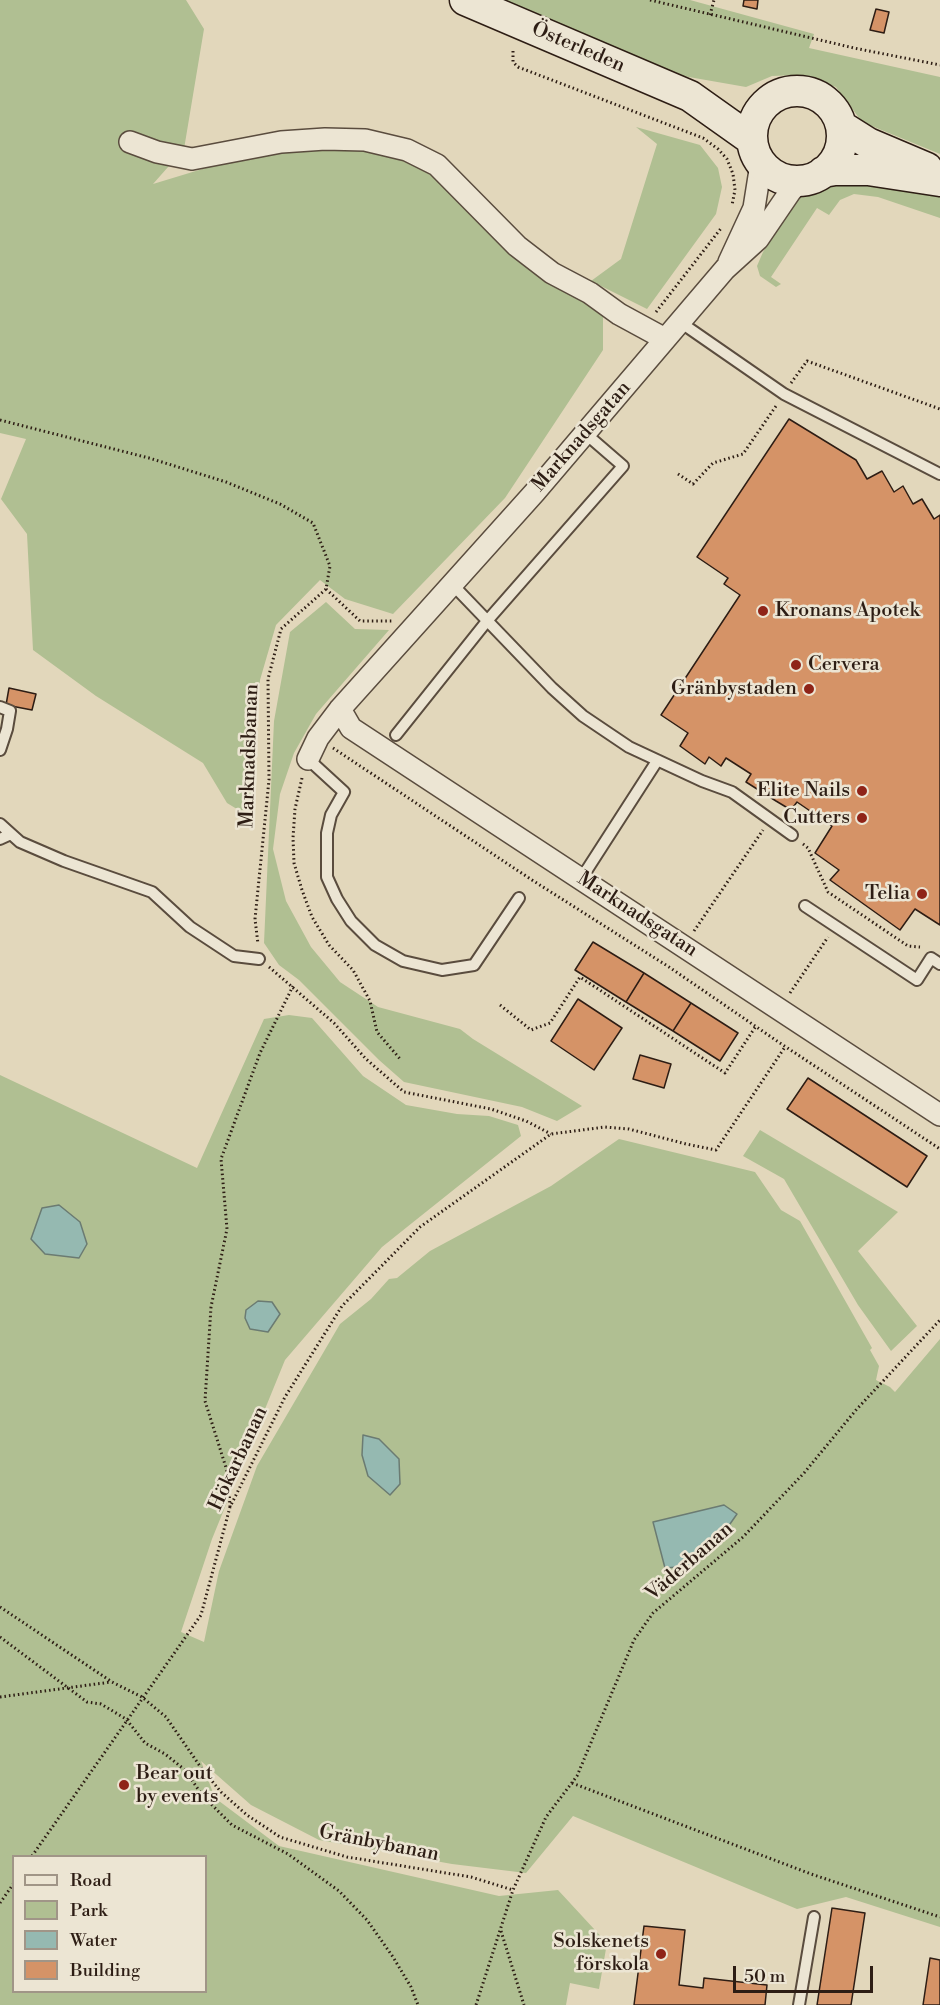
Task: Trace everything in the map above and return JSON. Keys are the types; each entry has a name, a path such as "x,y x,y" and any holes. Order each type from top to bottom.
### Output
{"main road":[{"name":"Österleden","path":"465,0 690,96 724,101 767,102"},
{"path":"812,176 833,163 842,139 841,126 832,108 816,95 796,91 785,92 767,102 754,119 757,152 778,177 812,176 835,170 868,170 940,181"},
{"name":"Österleden","path":"690,96 757,152"},
{"path":"841,126 868,143 940,174"}],"street":[{"path":"130,142 157,152 192,159 281,142 325,139 365,141 406,150 437,165 517,246 552,273 590,293 620,314 665,339"},
{"name":"Marknadsgatan","path":"725,269 754,208 757,152"},
{"name":"Marknadsgatan","path":"308,759 318,738 340,709 586,434 725,269 758,239 790,192 812,176"},
{"name":"Marknadsgatan","path":"340,709 351,728 936,1109"}],"lane":[{"path":"680,322 784,394 940,474"},
{"path":"396,735 487,621 623,466 586,434"},
{"path":"452,584 552,688 583,716 629,747 702,781 732,792 792,835"},
{"path":"0,707 10,711 0,750"},
{"path":"308,759 344,792 331,815 327,833 327,877 351,921 375,945 403,961 442,970 474,965 519,898"},
{"path":"581,879 657,761"},
{"path":"0,824 21,842 64,861 152,892 190,927 234,956 259,959"},
{"path":"0,839 11,834"},
{"path":"806,906 917,980 931,958 940,964"},
{"path":"799,2005 814,1917"}],"path":[{"path":"650,0 854,48 940,65"},
{"path":"710,15 714,0"},
{"path":"513,51 513,62 518,67 703,138 727,159 733,174 735,190 732,207"},
{"path":"645,327 724,222"},
{"name":"Marknadsbanan","path":"0,420 149,458 226,482 280,504 313,523 330,566 326,589 281,629 268,679 269,780 255,919 259,959"},
{"path":"318,738 532,880 669,967 940,1149"},
{"path":"669,967 770,820"},
{"path":"792,835 808,848 828,892 908,946 924,948"},
{"path":"764,1032 836,926"},
{"path":"259,959 334,1023 366,1059 405,1092 491,1109 526,1121 551,1134 605,1127 629,1129 716,1150 785,1047"},
{"path":"500,1005 531,1030 550,1023 580,977 725,1073 756,1026"},
{"path":"230,1507 228,1474 205,1401 211,1306 227,1229 221,1159 260,1053 292,986"},
{"name":"Hökarbanan","path":"33,1855 126,1719 201,1615 230,1507 285,1397 342,1306 420,1227 551,1134"},
{"name":"Väderbanan","path":"477,2005 513,1890 546,1817 577,1776 634,1640 653,1613 743,1537 804,1473 856,1410 940,1320"},
{"name":"Gränbybanan","path":"0,1607 112,1682 142,1697 166,1717 221,1792 248,1815 280,1837 346,1857 471,1877 513,1890"},
{"path":"0,1637 87,1702 101,1704 126,1719 145,1743 170,1758 184,1770 202,1795 232,1825 288,1854 339,1891 367,1920 393,1957 411,1987 418,2005"},
{"path":"0,1696 112,1682"},
{"path":"572,1783 811,1874 940,1917"},
{"path":"0,1903 12,1886"},
{"path":"501,1929 524,2005"}],"green space":[{"path":"0,0 186,0 204,29 184,149 153,184 242,157 320,142 378,147 421,164 603,307 603,350 505,498 393,614 345,599 320,580 276,625 260,680 250,817 227,803 203,763 96,696 33,650 27,534 1,499 26,439 0,433"},
{"path":"498,0 690,0 814,34 809,48 940,77 940,154 862,122 836,87 799,75 772,76 746,87 683,76"},
{"path":"636,127 700,145 718,168 722,187 716,214 647,309 591,281 621,259 657,144"},
{"path":"839,179 940,192 940,218 878,197 854,194 840,200 829,215 817,208 771,277 781,284 776,287 760,276 757,266 763,252 796,202 806,193"},
{"path":"326,602 355,629 389,630 316,714 294,753 280,794 273,849 286,901 311,947 340,982 378,1007 460,1029 582,1106 557,1121 522,1107 404,1082 299,980 279,965 264,943 274,721 290,632"},
{"path":"289,1015 312,1018 363,1076 406,1105 457,1114 489,1116 518,1125 521,1136 382,1247 285,1360 212,1539 181,1632 204,1642 219,1571 257,1466 340,1324 371,1299 389,1279 397,1278 430,1251 551,1186 619,1139 755,1172 781,1210 800,1221 872,1348 870,1350 879,1366 876,1380 895,1392 940,1339 940,1927 846,1897 797,1909 573,1816 526,1873 452,1864 319,1840 251,1805 201,1761 215,1798 279,1846 499,1896 558,1890 607,1943 599,1989 570,1983 566,2005 0,2005 0,1075 197,1168 264,1019"},
{"path":"760,1130 898,1212 858,1251 917,1326 891,1351 858,1305 784,1179 743,1156"}],"water":[{"path":"59,1205 80,1222 87,1244 79,1258 45,1254 31,1239 42,1208"},
{"path":"258,1301 272,1302 280,1314 268,1332 250,1329 245,1318 246,1310"},
{"path":"363,1435 379,1439 399,1459 400,1484 390,1495 368,1476 362,1455"},
{"path":"724,1505 737,1514 711,1551 691,1566 665,1568 653,1522"}],"building":[{"path":"744,0 758,0 757,9 743,6"},
{"path":"876,9 889,12 884,33 870,30"},
{"name":"Gränbystaden","path":"789,419 856,460 867,479 882,471 894,492 903,486 913,504 922,499 934,519 940,515 940,925 915,909 900,930 830,880 839,870 815,853 832,826 797,802 791,810 746,782 751,774 726,758 721,766 709,757 705,764 680,746 688,733 661,715 740,595 724,584 728,578 697,557"},
{"path":"9,688 36,694 32,710 6,705"},
{"path":"593,942 644,973 626,1002 575,970"},
{"path":"644,973 691,1003 673,1031 626,1002"},
{"path":"578,999 622,1028 594,1070 551,1041"},
{"path":"691,1003 738,1033 720,1061 673,1031"},
{"path":"640,1055 671,1064 664,1088 633,1079"},
{"path":"808,1078 927,1156 907,1187 787,1109"},
{"path":"832,1908 865,1913 851,2005 817,2005"},
{"name":"Solskenets förskola","path":"644,1926 685,1930 679,1985 703,1988 704,1978 767,1985 765,2005 634,2005"},
{"path":"930,1958 940,1960 940,2005 923,2005"}],"place":[{"name":"Kronans Apotek","path":"763,611"},
{"name":"Cervera","path":"796,665"},
{"name":"Gränbystaden","path":"809,689"},
{"name":"Elite Nails","path":"862,791"},
{"name":"Cutters","path":"862,818"},
{"name":"Telia","path":"922,894"},
{"name":"Bear out by events","path":"124,1785"},
{"name":"Solskenets förskola","path":"661,1954"}]}
